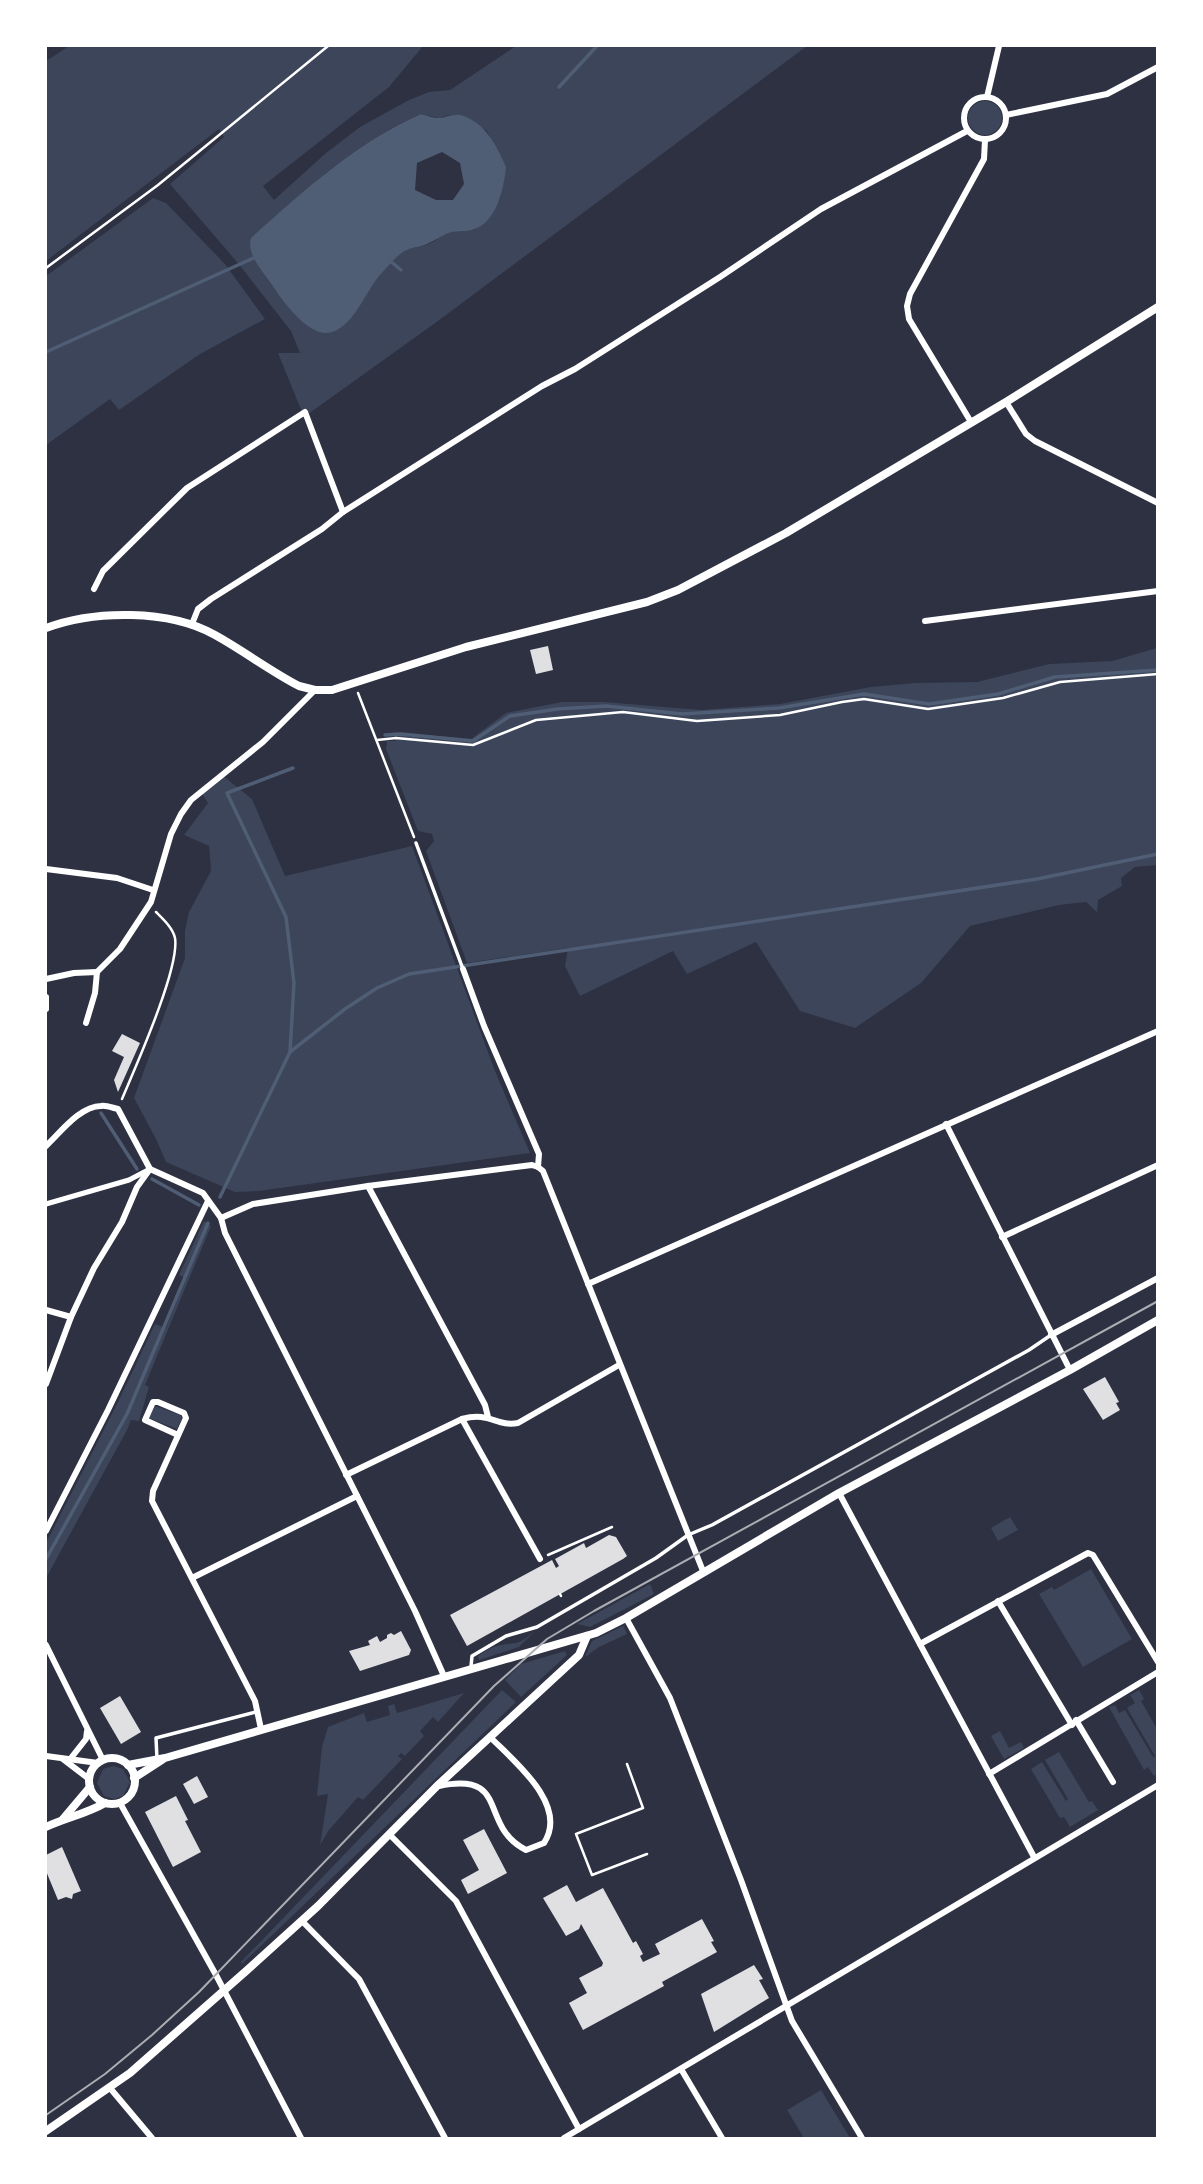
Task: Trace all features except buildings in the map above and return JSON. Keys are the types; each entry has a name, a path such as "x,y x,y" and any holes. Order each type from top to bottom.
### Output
{"street":[{"path":"987,97 999,46"},
{"path":"1006,114 1107,94 1157,67"},
{"path":"987,97 1000,103 1006,114 1006,122 999,135 985,139 967,131 964,123 965,109 974,99 987,97"},
{"path":"192,624 198,609 211,599 322,529 343,512 542,386 586,362 821,209 967,131"},
{"path":"971,422 909,319 908,306 911,294 984,159 985,139"},
{"path":"46,628 116,615 153,617 192,624 214,634 299,686 332,690 466,647 647,602 678,590 786,533 1006,402 1157,307"},
{"path":"1006,402 1026,434 1035,442 1157,503"},
{"path":"94,589 103,571 187,488 305,412 343,512"},
{"path":"925,621 1157,591"},
{"path":"86,1023 97,972 120,949 151,902 171,834 191,800 263,742 315,690"},
{"path":"46,869 117,878 153,890"},
{"path":"463,966 484,1026 539,1154 538,1167"},
{"path":"46,979 97,972"},
{"path":"46,997 46,1009"},
{"path":"588,1284 1157,1031"},
{"path":"46,1146 69,1121 90,1109 99,1105 118,1109 149,1169 202,1193 221,1218 225,1233 444,1676"},
{"path":"946,1124 1070,1370"},
{"path":"221,1218 253,1204 368,1186 532,1165 538,1167 546,1178 704,1571"},
{"path":"1002,1237 1157,1165"},
{"path":"46,1204 129,1180 149,1169"},
{"path":"46,1384 71,1317 94,1268 122,1222 137,1187 149,1169"},
{"path":"368,1186 485,1405 488,1417"},
{"path":"46,1531 108,1410 208,1201"},
{"path":"1051,1335 1157,1278"},
{"path":"46,1310 71,1317"},
{"path":"128,1765 161,1759 587,1636 626,1618 839,1493 1070,1370 1157,1320"},
{"path":"46,1363 51,1371"},
{"path":"346,1475 462,1419 476,1416 507,1424 518,1423 619,1364"},
{"path":"178,1435 145,1420 153,1402 184,1413 186,1418 153,1492 152,1501 258,1712 261,1729"},
{"path":"462,1419 540,1559"},
{"path":"839,1493 1034,1857"},
{"path":"192,1578 357,1496"},
{"path":"920,1644 1088,1553 1093,1555 1157,1662"},
{"path":"998,1601 1113,1782"},
{"path":"626,1618 670,1698 741,1880 792,2021 862,2138"},
{"path":"46,2131 110,2088 302,1921 437,1786 579,1655 587,1636"},
{"path":"46,1645 101,1762"},
{"path":"989,1774 1157,1672"},
{"path":"67,1758 86,1739 87,1730"},
{"path":"437,1786 466,1782 479,1785 485,1791 505,1833 514,1844 526,1850 544,1843 551,1825 542,1795 490,1737"},
{"path":"46,1756 101,1762 119,1760 128,1765 134,1779 131,1793 120,1802 105,1803 90,1812 46,1827"},
{"path":"67,1758 89,1783 94,1796 105,1803"},
{"path":"134,1779 161,1759"},
{"path":"63,1819 89,1783 91,1773 101,1762"},
{"path":"564,2138 1157,1785"},
{"path":"120,1802 301,2138"},
{"path":"390,1835 461,1908 579,2129"},
{"path":"302,1921 359,1979 445,2138"},
{"path":"681,2069 722,2138"},
{"path":"110,2088 152,2138"}],"lane":[{"path":"416,843 463,966"},
{"path":"470,1669 472,1656 485,1647 506,1636 537,1627 656,1558 688,1535 712,1525 1029,1350 1051,1335"},
{"path":"161,1759 156,1738 258,1712"}],"path":[{"path":"46,268 168,177 328,46"},
{"path":"377,740 396,738 473,746 536,720 623,712 697,722 780,715 864,699 928,709 1003,698 1060,682 1157,674"},
{"path":"354,683 416,843"},
{"path":"118,1109 146,1041 175,958 173,933 151,902"},
{"path":"540,1559 612,1527"},
{"path":"627,1764 643,1808 576,1834 592,1875 647,1854"}],"shaded area":[{"path":"69,46 423,46 389,87 263,186 274,200 326,153 360,127 409,100 429,92 450,90 516,46 807,46 438,321 304,417 278,353 300,353 291,331 237,262 170,184 224,137 219,129 46,261 46,61","holes":["421,114 439,118 449,115 486,130 502,158 504,181 499,200 474,230 450,232 429,244 403,252 385,269 346,321 333,330 318,330 299,317 262,271 252,252 252,238 311,185 353,153 397,125"]},
{"path":"985,101 997,106 1002,118 997,130 985,135 973,130 968,118 973,106"},
{"path":"421,114 438,118 460,115 483,128 494,142 506,167 498,204 481,226 449,233 403,252 374,282 344,325 336,331 319,332 295,315 260,269 251,250 251,238 332,169 397,125","holes":["442,152 460,163 464,184 453,200 436,200 415,190 417,163"]},
{"path":"153,198 166,203 225,264 265,319 200,354 119,410 110,399 46,445 46,276"},
{"path":"1157,648 1157,865 1135,867 1121,878 1122,886 1098,900 1097,912 1086,902 1059,905 970,926 921,983 855,1028 800,1011 756,942 687,974 673,951 580,996 565,966 568,948 467,963 426,851 434,841 432,834 418,831 386,749 387,741 396,741 393,732 471,739 506,713 562,702 604,702 701,710 780,704 871,687 977,682 1049,664 1112,661"},
{"path":"222,775 252,799 285,876 412,846 495,1071 530,1153 259,1191 235,1192 166,1162 134,1098 185,958 185,931 189,912 211,871 209,846 184,835 208,803 202,794"},
{"path":"204,1221 211,1226 145,1385 149,1387 139,1421 131,1420 46,1578 46,1543 155,1324 166,1328 186,1278 179,1275"},
{"path":"155,1406 180,1415 182,1418 177,1429 149,1418"},
{"path":"1010,1517 1018,1530 998,1541 991,1528"},
{"path":"1091,1569 1132,1639 1083,1667 1039,1594 1052,1587 1054,1590"},
{"path":"650,1584 654,1594 590,1627 577,1624"},
{"path":"623,1626 627,1634 585,1657 592,1641"},
{"path":"535,1631 519,1647 479,1660 478,1656 488,1650 518,1642"},
{"path":"565,1651 567,1655 521,1697 505,1680 521,1664"},
{"path":"502,1690 516,1702 242,1964 241,1962"},
{"path":"1139,1690 1144,1699 1141,1701 1157,1729 1157,1774 1154,1776 1148,1767 1144,1770 1109,1707 1115,1705 1119,1713 1125,1710 1153,1757 1155,1756 1127,1708 1135,1703 1130,1695"},
{"path":"464,1693 438,1722 433,1717 420,1731 424,1736 405,1756 401,1753 398,1756 402,1759 363,1800 358,1797 329,1830 320,1845 328,1794 317,1796 322,1747 328,1727 364,1713 367,1722 390,1715 388,1706 394,1704 397,1713"},
{"path":"1000,1731 1009,1748 1021,1742 1024,1748 1004,1759 991,1736"},
{"path":"1059,1752 1089,1802 1092,1801 1098,1810 1070,1827 1064,1817 1060,1818 1031,1769 1042,1762 1066,1801 1068,1799 1045,1760"},
{"path":"113,1766 123,1769 130,1782 123,1796 114,1799 104,1796 97,1783 103,1769"},
{"path":"821,2090 850,2138 804,2138 787,2110"}],"waterway":[{"path":"559,87 597,46"},
{"path":"46,352 258,256"},
{"path":"389,260 401,270"},
{"path":"385,735 473,741 510,716 606,706 682,714 779,708 864,694 929,704 998,694 1055,677 1158,670"},
{"path":"290,1052 294,983 286,917 227,793 293,768"},
{"path":"220,1197 290,1052 377,988 409,974 1037,879 1158,854"},
{"path":"101,1113 137,1169"},
{"path":"152,1179 199,1205"},
{"path":"46,1559 127,1414 208,1223"}],"tram line":[{"path":"46,2115 105,2074 199,1992 494,1686 547,1639 1158,1301"}]}
